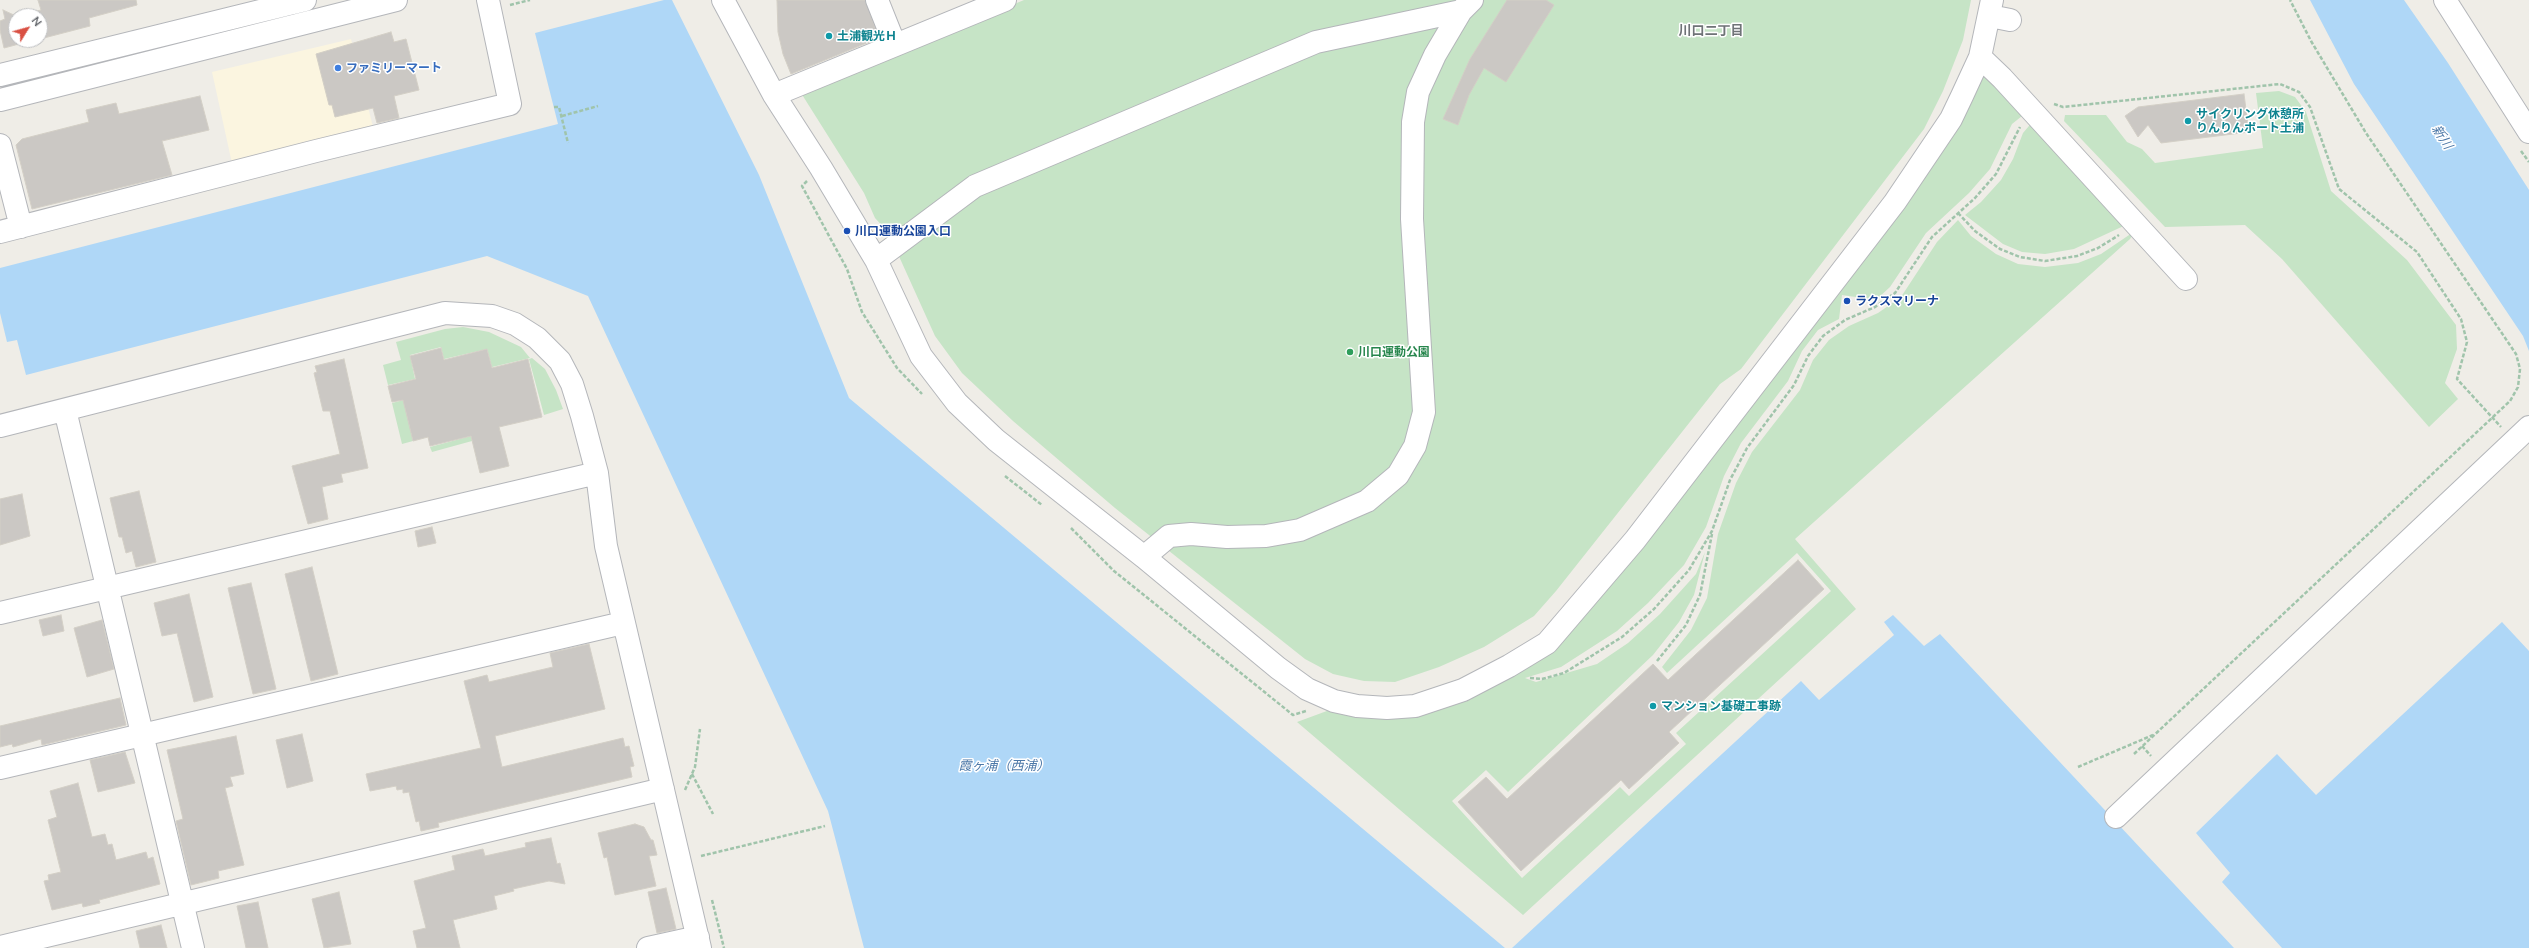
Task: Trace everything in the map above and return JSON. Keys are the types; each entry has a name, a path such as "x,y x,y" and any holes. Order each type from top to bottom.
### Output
{"street":[{"path":"0,75 305,0"},
{"path":"0,100 396,0"},
{"path":"0,145 10,230 308,153 510,104 488,0"},
{"path":"723,0 774,95 876,260 921,356 957,403 996,440 1144,557 1278,668 1307,689 1334,701 1357,706 1387,708 1415,706 1463,690 1516,662 1547,643 1635,540 1895,202 1951,119 1980,57 1997,12"},
{"path":"877,0 895,45"},
{"path":"774,95 1005,0"},
{"path":"2445,0 2529,132"},
{"path":"876,260 975,186 1316,42 1467,6"},
{"path":"1144,557 1169,536 1192,534 1227,537 1258,536 1300,530 1367,501 1398,475 1415,446 1424,412 1412,219 1413,122 1418,92 1435,55 1467,6"},
{"path":"1980,57 2002,78 2186,278"},
{"path":"0,426 445,313 492,316 515,324 537,338 560,361 572,384 582,416 597,473 606,546 623,623 699,942 648,948"},
{"path":"65,410 106,588 193,948"},
{"path":"2116,817 2529,427"},
{"path":"0,613 597,473"},
{"path":"0,768 623,623"},
{"path":"0,947 183,902 663,789"}],"path":[{"path":"2134,754 2510,401 2518,387 2520,369 2516,354 2366,133 2311,41 2290,0"},
{"path":"2049,99 2063,107 2280,84 2299,92 2310,107 2339,189 2417,252 2461,319 2467,342 2457,379 2513,441"},
{"path":"554,107 559,106 568,143"},
{"path":"562,116 598,106"},
{"path":"1657,662 1686,626 1700,595 1712,531 1730,480 1747,448 1791,390 1808,356 1823,336 1845,320 1875,307 1895,293 1932,237 1996,174 2023,123"},
{"path":"1958,213 1975,232 2000,249 2020,258 2045,261 2077,256 2098,248 2136,225"},
{"path":"1530,678 1542,679 1564,673 1622,637 1654,609 1689,570 1712,531"},
{"path":"685,790 695,766 700,729"},
{"path":"2078,767 2155,734"},
{"path":"2142,746 2152,757"},
{"path":"692,774 713,814"},
{"path":"701,856 825,826"}],"shaded area":[{"path":"351,39 374,131 233,168 212,72"}],"green space":[{"name":"川口運動公園","path":"1024,0 1971,0 1963,40 1943,91 1924,129 1741,369 1720,384 1556,591 1534,616 1484,647 1439,667 1395,682 1364,681 1333,674 1305,659 1115,508 1013,421 962,373 935,336 888,232 875,218 864,193 801,93"},
{"path":"1982,64 2027,112 2012,124 1990,169 1969,193 1926,233 1890,287 1876,300 1842,295 1839,319 1818,330 1802,351 1788,381 1741,443 1724,476 1706,527 1684,565 1648,603 1617,631 1561,667 1525,678 1536,682 1597,664 1628,643 1660,614 1696,574 1705,552 1694,595 1679,622 1653,655 1508,792 1486,770 1452,801 1522,878 1620,787 1629,796 1686,744 1676,733 1831,591 1797,553 1667,673 1662,667 1691,630 1707,598 1718,534 1736,483 1752,452 1800,390 1813,360 1829,340 1849,326 1878,313 1901,297 1937,242 1958,220 1971,236 1996,254 2018,264 2045,267 2078,263 2101,254 2135,231 2130,239 1795,539 1856,609 1523,915 1297,722 1335,708 1357,713 1513,672 1640,545"},
{"path":"2279,91 2295,97 2306,112 2331,191 2407,260 2456,325 2457,349 2445,383 2458,399 2429,427 2282,259 2245,225 2165,227 2064,121 2065,115 2106,115 2127,142 2142,149 2155,163 2263,148 2256,93"},
{"path":"2034,120 2130,223 2074,249 2045,254 2022,252 2003,244 1965,215 1981,202 2001,180 2013,159 2023,133"},
{"path":"463,327 489,332 521,347 530,358 492,367 487,349 444,359 441,347 410,355 415,379 388,385 383,365 401,360 396,342 445,329"},
{"path":"532,358 545,369 556,390 563,409 544,415 529,359"},
{"path":"415,397 405,406 413,441 402,444 392,403"},
{"path":"471,436 472,441 432,452 430,447"}],"water":[{"name":"霞ヶ浦（西浦）","path":"664,0 672,0 759,175 849,398 1505,948 864,948 828,811 588,296 487,256 26,375 17,340 7,342 0,313 0,268 558,124 535,33"},
{"name":"新川","path":"2310,0 2404,0 2448,63 2529,190 2529,351 2523,336 2354,84"},
{"path":"1893,615 1924,646 1940,634 2234,948 1512,948 1801,681 1819,700 1894,635 1884,622"},
{"path":"2502,622 2529,651 2529,948 2282,948 2222,882 2230,873 2196,833 2277,754 2316,795"}],"building":[{"path":"38,0 136,0 137,5 89,18 90,26 48,37 48,8 40,8"},
{"name":"土浦観光Ｈ","path":"777,0 865,0 879,38 791,74 783,54 778,32"},
{"path":"1507,0 1546,0 1554,5 1506,82 1484,68 1469,95 1458,125 1443,119 1470,59"},
{"path":"3,10 8,12 8,47 4,48 0,30 0,21 5,19"},
{"path":"391,32 394,42 406,39 419,90 394,96 399,118 377,123 373,108 335,117 332,105 329,105 316,54"},
{"name":"サイクリング休憩所 りんりんポート土浦","path":"2244,94 2249,132 2161,143 2148,125 2138,137 2125,116 2138,107"},
{"path":"200,96 209,130 162,141 172,175 32,209 16,145 22,139 89,122 86,110 116,103 119,114"},
{"path":"441,348 444,360 487,349 492,368 528,359 542,417 499,427 509,466 480,473 471,436 430,446 428,437 413,441 403,400 392,402 388,386 416,379 410,356"},
{"path":"344,359 368,468 341,474 343,482 322,487 328,519 308,524 292,466 340,454 330,411 323,411 314,373 317,372 315,366"},
{"path":"139,491 156,562 136,567 132,551 126,553 122,537 119,537 110,498"},
{"path":"22,494 30,536 0,545 0,499"},
{"path":"432,527 436,543 418,547 415,531"},
{"name":"マンション基礎工事跡","path":"1798,560 1824,589 1669,732 1679,743 1629,789 1621,780 1521,871 1458,802 1486,777 1507,799 1653,664 1668,680"},
{"path":"312,567 338,674 311,681 285,574"},
{"path":"251,583 276,689 253,694 228,588"},
{"path":"189,594 213,697 194,702 177,633 162,636 154,603"},
{"path":"61,615 64,631 43,636 39,620"},
{"path":"102,620 114,669 87,677 74,628"},
{"path":"589,644 605,709 495,736 502,767 623,738 625,747 629,746 634,766 630,767 632,777 438,823 439,827 421,831 419,821 416,822 409,792 403,793 403,789 397,790 396,786 370,791 366,774 481,748 464,681 487,675 489,682 553,667 550,653"},
{"path":"120,698 126,725 42,745 41,739 13,747 12,744 0,747 0,726"},
{"path":"302,734 313,781 287,788 276,740"},
{"path":"236,736 244,774 230,777 233,786 225,788 244,865 218,871 219,878 191,885 176,821 183,819 167,750"},
{"path":"125,752 135,783 98,792 90,760"},
{"path":"78,783 92,837 105,834 108,845 112,844 116,860 146,852 148,859 153,857 160,884 99,900 100,903 83,907 82,903 52,910 44,881 49,880 48,875 61,872 48,820 57,817 50,791"},
{"path":"635,824 644,827 651,840 653,840 657,855 649,856 656,886 615,895 607,857 604,858 598,833"},
{"path":"551,838 557,864 560,863 565,884 549,881 513,889 514,891 494,896 497,909 453,920 460,948 417,948 413,931 426,928 414,881 455,870 452,856 483,849 485,856 526,847 525,843"},
{"path":"666,888 676,929 657,933 648,892"},
{"path":"339,892 351,944 324,948 312,899"},
{"path":"258,902 268,948 246,948 237,906"},
{"path":"161,925 167,948 140,948 136,931"}],"place":[{"name":"土浦観光Ｈ","path":"829,36"},
{"name":"ファミリーマート","path":"338,68"},
{"name":"サイクリング休憩所 りんりんポート土浦","path":"2188,121"},
{"name":"川口運動公園入口","path":"847,231"},
{"name":"ラクスマリーナ","path":"1847,301"},
{"name":"川口運動公園","path":"1350,352"},
{"name":"マンション基礎工事跡","path":"1653,706"}],"district":[{"name":"川口二丁目","path":"1711,31"}]}
